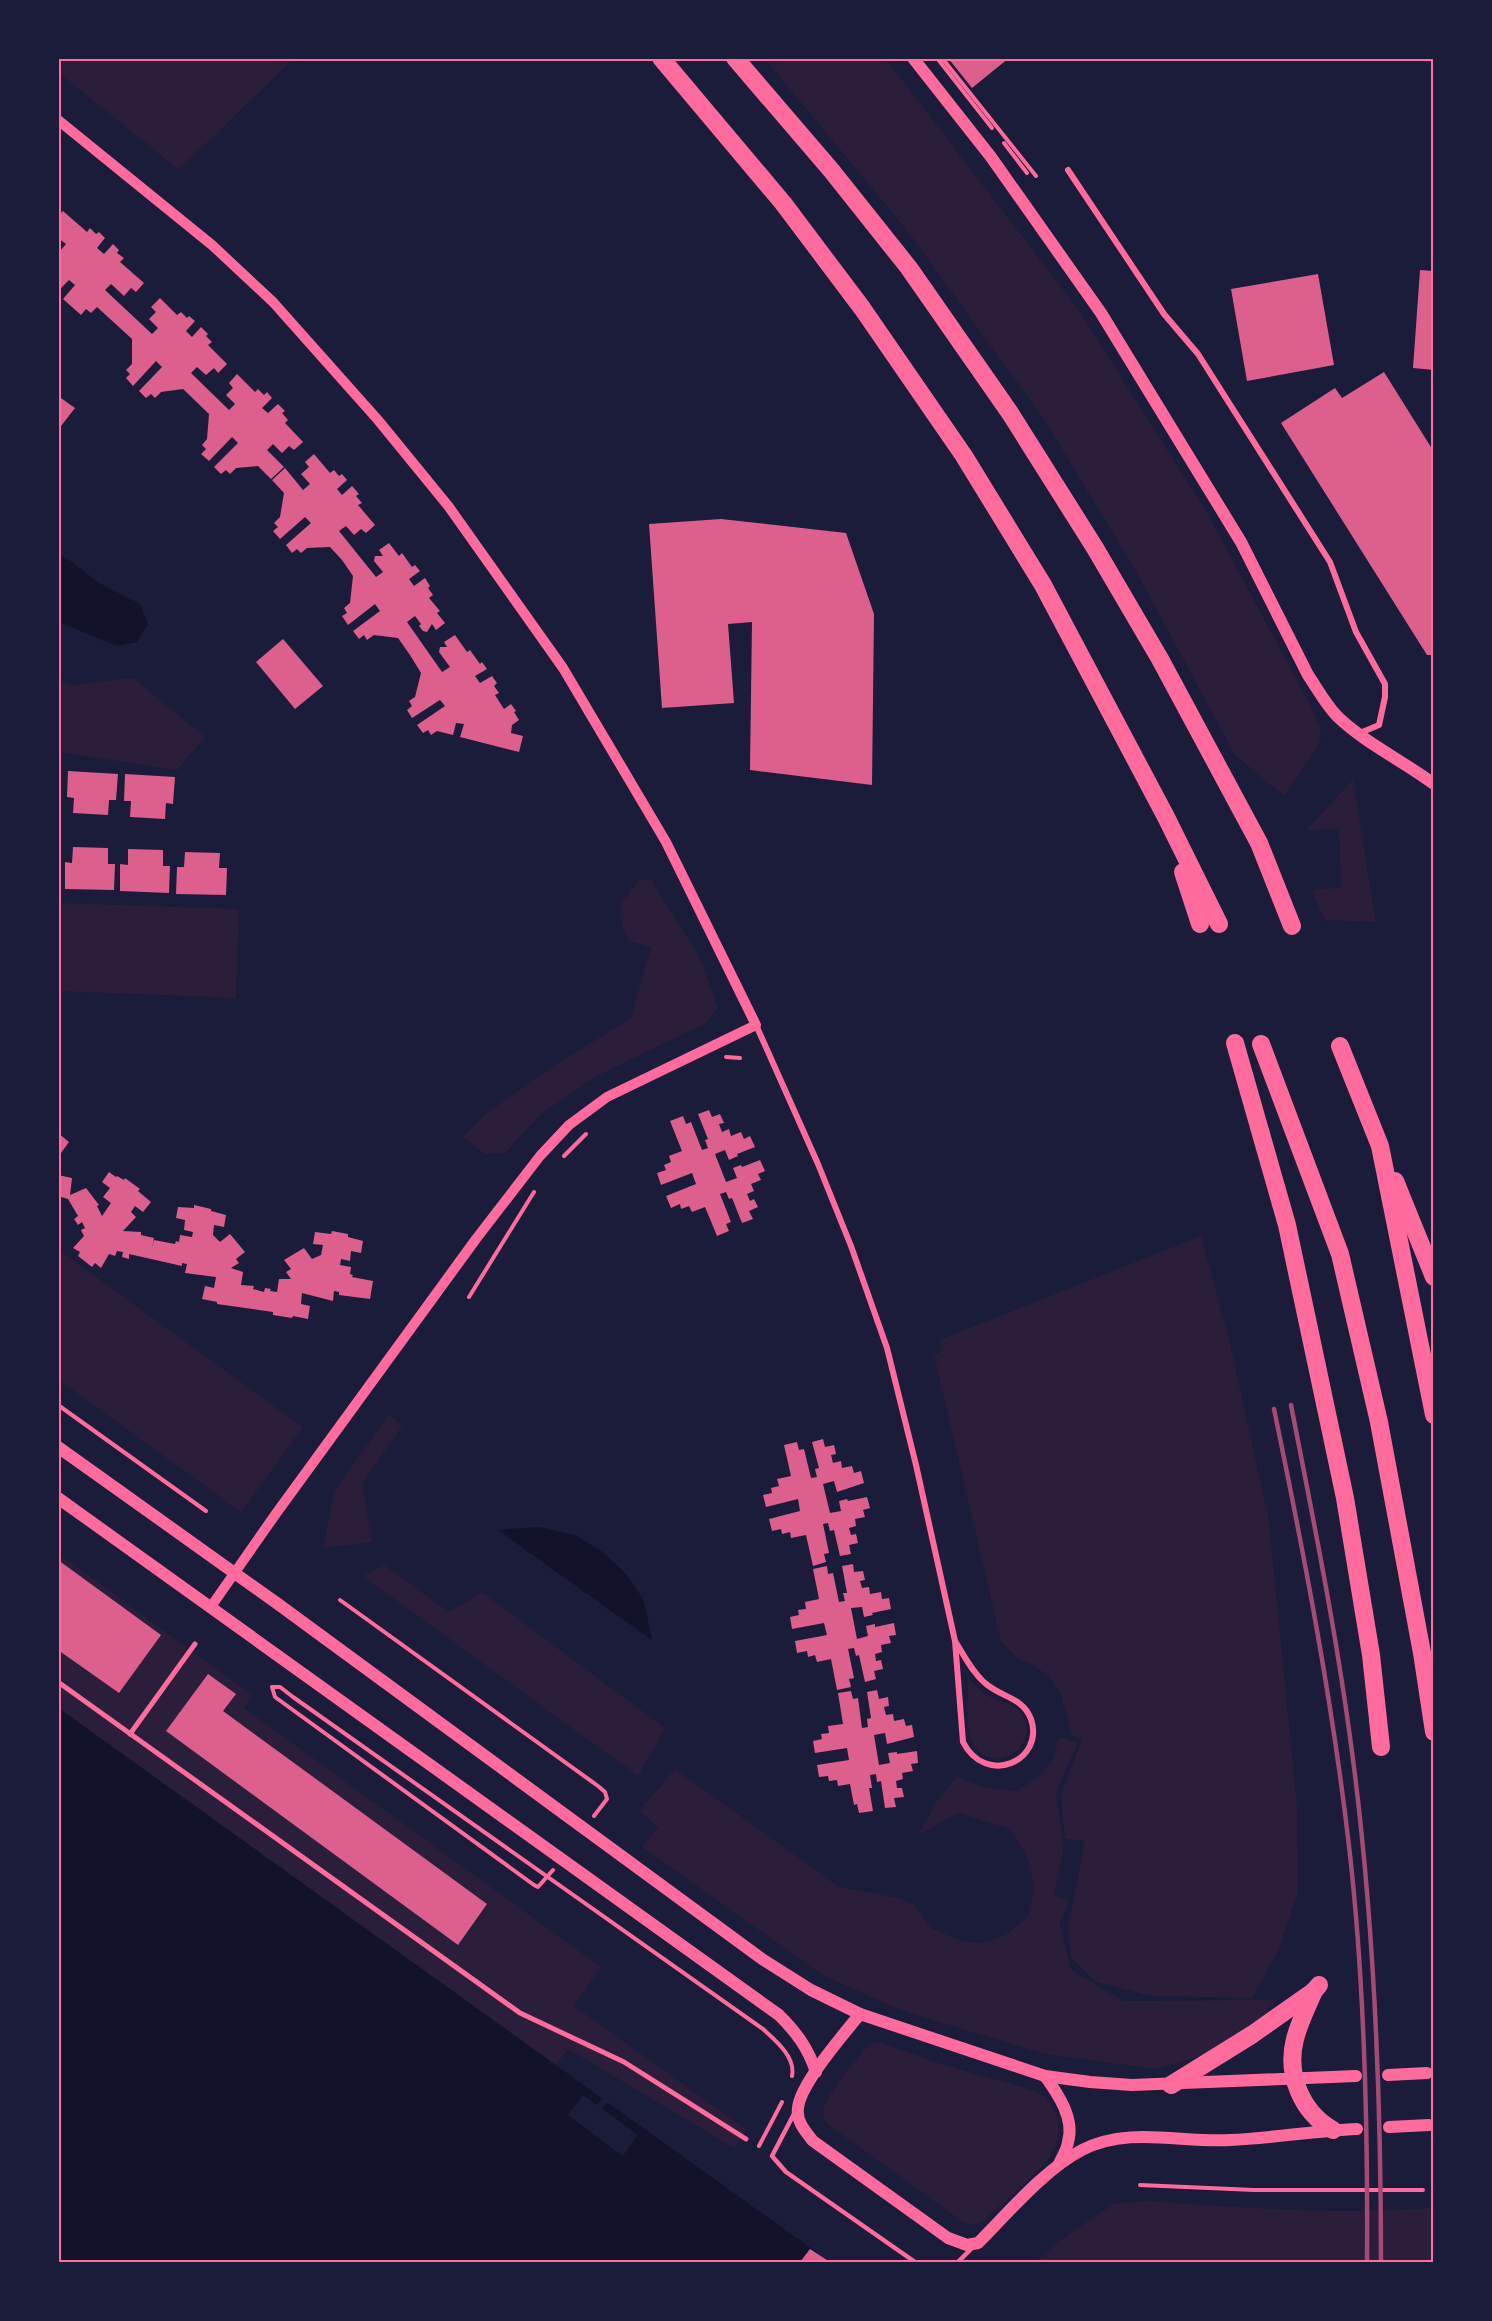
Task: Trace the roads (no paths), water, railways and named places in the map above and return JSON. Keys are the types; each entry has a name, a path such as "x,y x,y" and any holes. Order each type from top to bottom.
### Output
{"highway":[{"path":"661,58 790,213 862,308 964,456 1043,585 1166,817 1219,924"},
{"path":"735,58 831,170 909,268 1010,413 1095,548 1160,659 1259,843 1292,926"},
{"path":"1166,817 1200,924"},
{"path":"1235,1043 1287,1225 1345,1498 1371,1655 1381,1747"},
{"path":"1261,1044 1340,1254 1379,1422 1422,1653 1434,1732"},
{"path":"1340,1046 1434,1277"},
{"path":"1380,1146 1434,1415"},
{"path":"1171,2085 1253,2034 1316,1988 1295,2040 1292,2064 1300,2096 1309,2110 1333,2130"}],"main road":[{"path":"913,58 991,157 1101,312 1241,542 1308,675 1337,716 1359,734 1434,784"},
{"path":"1410,767 1434,777"},
{"path":"58,1446 762,1959 811,1990 860,2014 1045,2076 1090,2082 1171,2085 1356,2076"},
{"path":"58,1498 779,2015 797,2033 809,2052 816,2072"},
{"path":"860,2014 816,2072 801,2097 798,2107 799,2118 805,2131 813,2141 948,2238 967,2245 978,2243 1059,2164 1082,2150 1117,2137 1231,2140 1357,2129"},
{"path":"1388,2075 1427,2073"},
{"path":"1045,2076 1060,2098 1068,2119 1069,2141 1059,2164"},
{"path":"1389,2127 1429,2125"}],"street":[{"path":"58,120 212,245 273,302 378,420 449,507 563,668 666,842 756,1025 822,1174 851,1246 887,1348 933,1538 955,1641 963,1742 968,1752 982,1763 1000,1766 1009,1764 1018,1759 1030,1744 1033,1729 1028,1712 1022,1704 1011,1697 999,1694 984,1683 970,1666 955,1641"},
{"path":"1068,170 1164,314 1198,354 1330,562 1353,625 1385,684 1385,697 1379,725 1359,734"},
{"path":"210,1608 476,1239 540,1156 569,1125 607,1097 756,1025"},
{"path":"130,1734 195,1644"},
{"path":"58,1682 520,2013 624,2061 746,2139"}],"lane":[{"path":"798,2107 772,2156 786,2172 915,2262"},
{"path":"958,2262 978,2243"}],"railway":[{"path":"1291,1405 1337,1648 1365,1862 1380,2129 1381,2262"},
{"path":"1274,1409 1316,1627 1349,1846 1362,2002 1367,2158 1367,2262"}]}
